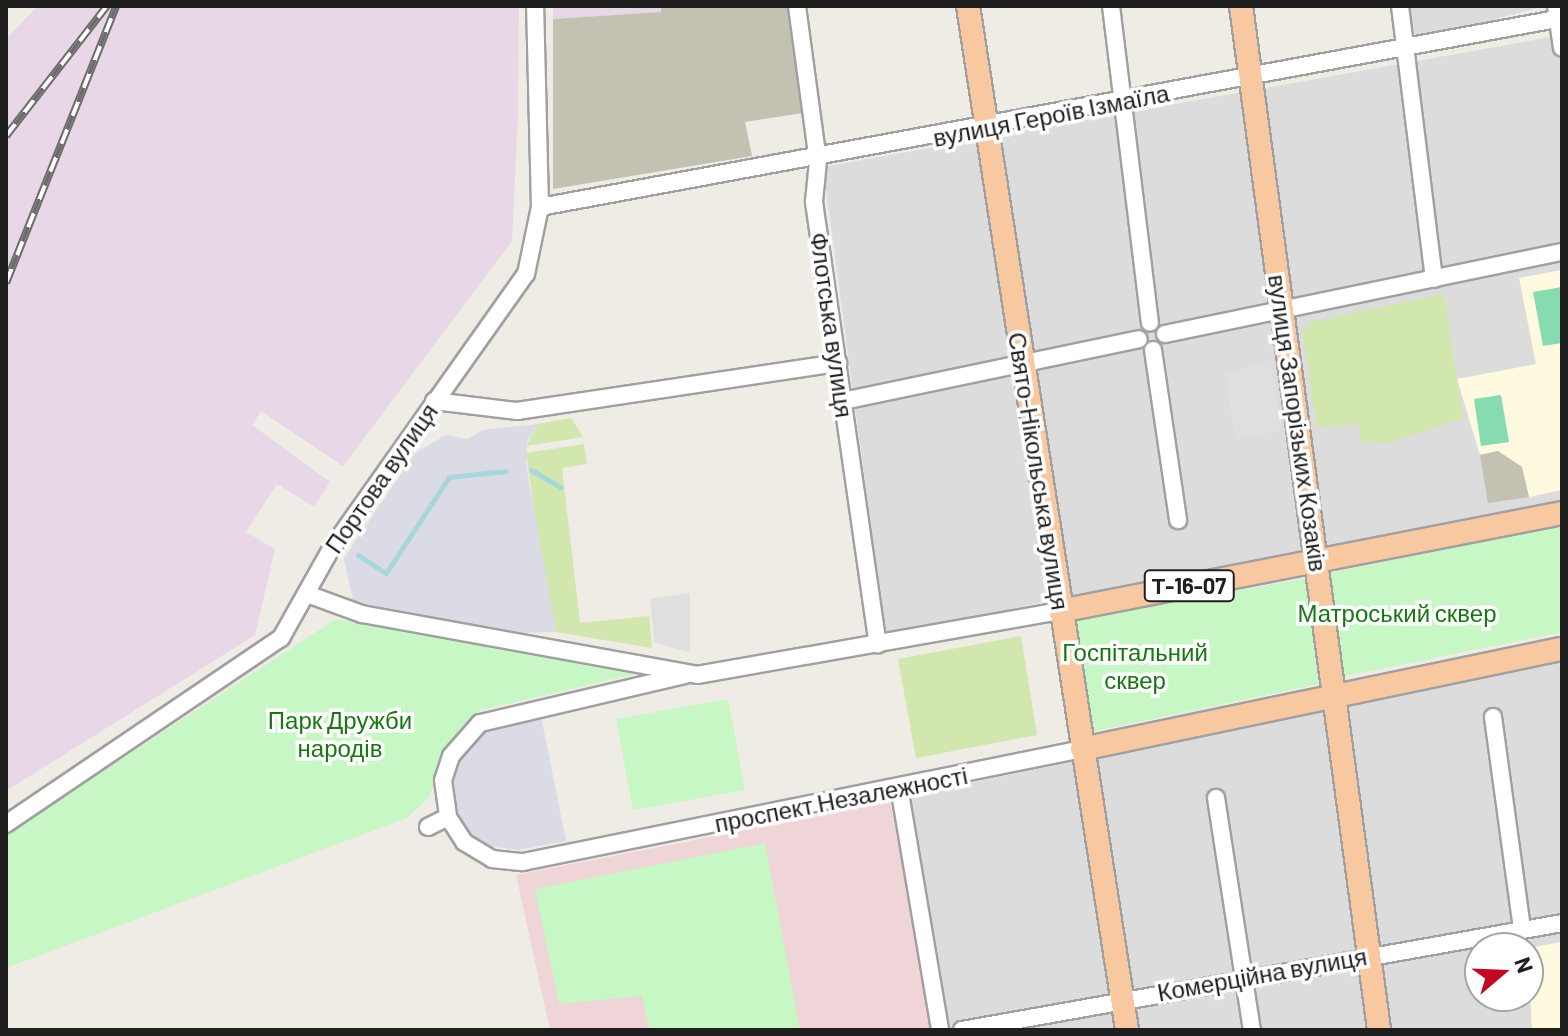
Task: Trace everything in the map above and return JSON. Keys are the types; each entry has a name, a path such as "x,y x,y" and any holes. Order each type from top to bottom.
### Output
{"main road":[{"name":"Свято-Нікольська вулиця","path":"968,6 1127,1030"},
{"name":"вулиця Запорізьких Козаків","path":"1241,6 1379,1030"},
{"path":"1318,562 1562,513"},
{"name":"Т-16-07","path":"1060,611 1318,562"},
{"name":"проспект Незалежності","path":"1082,749 1562,649"}],"street":[{"name":"Портова вулиця","path":"6,824 281,638 434,401 526,274 540,207 535,6"},
{"name":"Флотська вулиця","path":"797,6 818,161 814,202 878,644"},
{"path":"843,401 1139,339 1150,323 1111,6"},
{"path":"1400,6 1434,279"},
{"name":"вулиця Героїв Ізмаїла","path":"540,207 818,161 1406,48 1559,15"},
{"path":"1559,15 1562,48"},
{"path":"1153,350 1165,334 1562,252"},
{"path":"1150,323 1165,334"},
{"path":"1139,339 1153,350 1178,520"},
{"path":"434,401 517,411 838,363"},
{"path":"307,594 362,614 685,675"},
{"path":"428,827 448,817 443,780 451,756 480,723 685,675 1060,611"},
{"path":"1493,717 1522,929"},
{"name":"проспект Незалежності","path":"448,817 464,842 492,859 523,862 1082,749"},
{"path":"899,787 940,1030"},
{"path":"1216,798 1252,1030"},
{"name":"Комерційна вулиця","path":"962,1030 1122,999 1562,923"}],"shaded area":[{"path":"38,6 519,6 518,115 512,241 343,466 261,411 252,425 330,482 314,507 277,484 246,532 275,549 255,635 6,791 6,39"},
{"path":"553,6 661,6 661,12 553,19"},
{"path":"661,6 787,6 803,113 745,122 752,156 553,189 553,19 661,12"},
{"path":"1405,6 1545,6 1417,40"},
{"path":"1562,35 1562,510 1069,596 886,638 823,167"},
{"path":"1562,270 1562,490 1529,497 1522,467 1498,451 1480,455 1457,379 1536,364 1519,278"},
{"path":"1271,360 1282,431 1235,439 1226,373"},
{"path":"538,424 527,442 526,465 556,632 511,633 353,601 344,558 415,453 446,435 467,439 483,430"},
{"path":"1498,451 1522,467 1529,497 1488,503 1480,455"},
{"path":"690,593 690,652 655,643 650,599"},
{"path":"1562,660 1562,1030 944,1030 908,796"},
{"path":"541,716 566,841 518,850 489,846 466,830 452,806 454,762 484,730"},
{"path":"890,802 934,1030 550,1030 516,875"},
{"path":"1562,942 1562,1030 1532,1030 1531,1012 1544,1012 1544,945"}],"green space":[{"path":"1562,287 1562,343 1543,346 1533,292"},
{"path":"1444,294 1463,418 1388,443 1361,442 1358,423 1317,428 1302,331 1310,322"},
{"path":"1501,395 1509,442 1481,446 1474,399"},
{"path":"571,418 583,437 526,446 538,424"},
{"path":"584,444 587,464 562,468 580,623 649,616 652,648 556,632 550,622 526,453"},
{"name":"Матроський сквер","path":"1562,525 1562,632 1341,677 1330,573"},
{"name":"Госпітальний сквер","path":"1307,578 1323,683 1090,732 1073,621"},
{"name":"Парк Дружби народів","path":"336,619 635,674 481,710 458,730 429,797 407,818 6,968 6,835"},
{"path":"1021,636 1037,735 916,758 898,659"},
{"path":"728,699 745,790 633,810 616,719"},
{"path":"765,843 800,1030 649,1030 642,996 559,1004 535,889"}],"waterway":[{"path":"531,470 561,487"},
{"path":"358,555 386,573 449,477 506,471"}],"railway":[{"path":"6,136 107,6"},
{"path":"6,283 116,6"}]}
